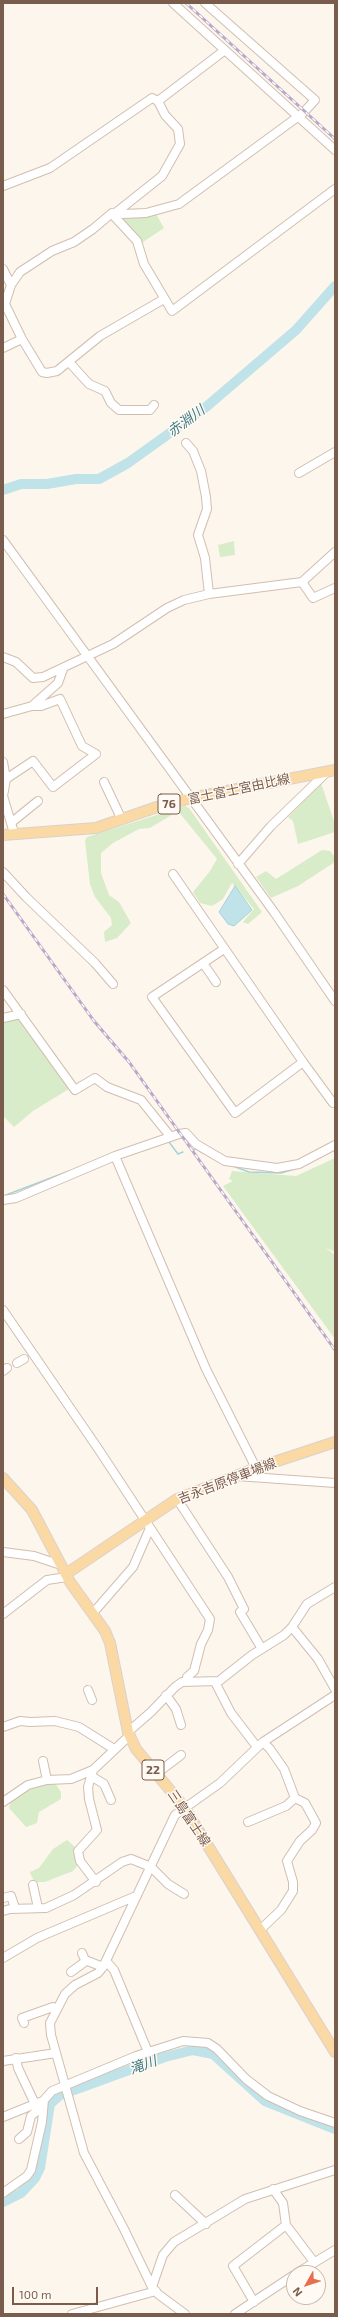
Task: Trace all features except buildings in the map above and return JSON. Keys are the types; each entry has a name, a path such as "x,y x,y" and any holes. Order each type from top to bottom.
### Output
{"main road":[{"name":"富士富士宮由比線","path":"3,835 14,833 82,830 102,827 191,798 332,770"},
{"name":"吉永吉原停車場線","path":"65,1572 147,1524 177,1499 256,1468 335,1442"},
{"name":"三島富士線","path":"3,1478 32,1510 65,1572 105,1632 110,1643 128,1734 136,1749 185,1808 335,2052"}],"street":[{"path":"174,3 335,150"},
{"path":"164,300 100,336 57,371 47,374 42,372 22,339 4,304 11,285 20,272 32,263 52,251 74,242 112,213 146,213 179,204 299,116 315,100 205,3"},
{"path":"158,101 225,50"},
{"path":"3,186 50,168 152,98 158,101 166,115 178,129 180,144 162,176 116,213"},
{"path":"116,213 137,241 144,264 164,300 172,311 335,189"},
{"path":"3,269 11,285"},
{"path":"3,348 22,339"},
{"path":"69,362 89,384 105,391 111,403 119,410 150,410 154,405"},
{"path":"186,443 193,451 201,471 206,497 207,509 198,534 205,558 209,594"},
{"path":"299,473 335,452"},
{"path":"3,540 6,550 88,656 274,912 335,1001"},
{"path":"3,657 16,662 32,678 42,678 113,644 167,608 184,600 209,594 302,582 335,552"},
{"path":"302,582 313,598 335,588"},
{"path":"32,706 58,683 63,669"},
{"path":"3,714 32,706 41,706 60,698 82,746 96,754 53,787 33,761 6,779"},
{"path":"3,762 6,779 3,796 12,822 14,833"},
{"path":"238,864 272,826 332,770"},
{"path":"104,782 122,820"},
{"path":"12,822 38,801"},
{"path":"3,872 26,897 95,963 113,984"},
{"path":"173,874 333,1103"},
{"path":"224,949 152,997 235,1113 303,1062"},
{"path":"203,964 216,982"},
{"path":"3,990 75,1090 95,1078 107,1087 141,1100 170,1136"},
{"path":"3,1018 21,1014"},
{"path":"3,1200 16,1198 115,1156 170,1136 186,1133 196,1144 225,1161 235,1164 284,1169 299,1164 335,1145"},
{"path":"115,1156 206,1369 256,1468"},
{"path":"3,1310 26,1358 147,1524 210,1619 194,1671 187,1677 187,1682"},
{"path":"236,1476 335,1483"},
{"path":"177,1499 228,1577 244,1608 240,1612 262,1649"},
{"path":"93,1613 133,1567 147,1524"},
{"path":"3,1552 34,1556 65,1572"},
{"path":"3,1614 47,1580 65,1572"},
{"path":"96,1882 80,1861 78,1851 81,1846 98,1830 89,1799 88,1788 92,1773 175,1687 187,1682 215,1682 292,1627 307,1604 335,1587"},
{"path":"292,1627 318,1659 335,1690"},
{"path":"215,1682 231,1714 260,1745 270,1749 284,1769 295,1798 305,1802 316,1823 312,1830 300,1841 287,1861 293,1882 293,1891 281,1910 260,1930"},
{"path":"88,1690 92,1700"},
{"path":"185,2314 154,2289 124,2228 84,2153 56,2053 50,2023 65,1994 75,1985 98,1973 105,1964 175,1815 220,1783 260,1745 335,1694"},
{"path":"166,1695 176,1709 181,1725"},
{"path":"3,1728 20,1721 30,1722 48,1720 61,1722 78,1727 114,1749"},
{"path":"156,1774 181,1755"},
{"path":"43,1761 47,1780"},
{"path":"3,1802 28,1785 47,1780 71,1779 92,1773"},
{"path":"92,1773 104,1784 111,1800"},
{"path":"248,1822 286,1806 295,1798"},
{"path":"3,1911 16,1908 46,1908 74,1895 96,1882 122,1862 131,1859 151,1867 168,1884 184,1894"},
{"path":"33,1885 38,1908"},
{"path":"3,1898 11,1896 16,1908"},
{"path":"3,1958 37,1938 136,1896"},
{"path":"71,1972 84,1957 105,1964 114,1970 148,2052"},
{"path":"24,2023 22,2018 53,2007"},
{"path":"3,2117 44,2100 52,2091 65,2085 148,2052 183,2041 208,2043 217,2049 246,2079 268,2096 300,2111 335,2123"},
{"path":"3,2061 56,2053"},
{"path":"16,2058 18,2068 35,2104"},
{"path":"3,2193 27,2176 31,2170 42,2122 44,2100"},
{"path":"19,2139 27,2132 31,2116 38,2110 43,2110"},
{"path":"154,2289 163,2256 171,2247 245,2199 335,2170"},
{"path":"273,2189 283,2203 286,2226 314,2262"},
{"path":"175,2195 206,2224"},
{"path":"254,2302 233,2266 286,2226"},
{"path":"309,2265 335,2250"},
{"path":"236,2314 286,2280"},
{"path":"72,2314 92,2311 154,2289"}],"green space":[{"path":"156,214 164,228 140,244 113,215"},
{"path":"234,541 235,555 220,557 218,545"},
{"path":"321,783 335,824 335,832 298,844 293,821 288,817"},
{"path":"185,806 189,808 262,912 248,924 243,922 254,909 232,883 223,899 212,906 200,903 193,892 210,871 217,859 178,811 150,828 139,829 113,843 101,853 101,873 109,895 119,902 131,923 117,938 105,942 104,932 112,925 111,918 95,897 90,884 85,841 87,837"},
{"path":"322,850 330,851 335,857 335,862 298,886 271,898 256,877 266,871 276,879"},
{"path":"21,1019 69,1089 33,1111 14,1127 3,1116 3,1022"},
{"path":"335,1158 335,1252 326,1248 335,1255 335,1339 223,1186 233,1181 229,1179 232,1171 296,1176"},
{"path":"55,1783 61,1792 61,1799 39,1812 37,1823 26,1827 9,1808 12,1797 36,1785"},
{"path":"67,1840 75,1847 79,1864 73,1871 45,1882 34,1882 30,1872 39,1868 53,1849"}],"water":[{"path":"235,886 252,910 234,926 228,924 219,912"}],"waterway":[{"name":"赤淵川","path":"3,490 21,484 47,484 76,479 99,479 128,463 206,407 296,330 335,286"},
{"path":"169,1142 178,1154 183,1152"},
{"path":"193,1150 196,1149 214,1159"},
{"path":"233,1166 249,1172 281,1173 301,1167"},
{"path":"6,1195 69,1171"},
{"name":"滝川","path":"3,2202 21,2193 35,2178 40,2168 50,2104 60,2095 165,2057 193,2050 213,2054 265,2101 335,2129"}],"railway":[{"path":"186,3 335,139"},
{"path":"3,894 94,1021 129,1062 335,1350"}]}
